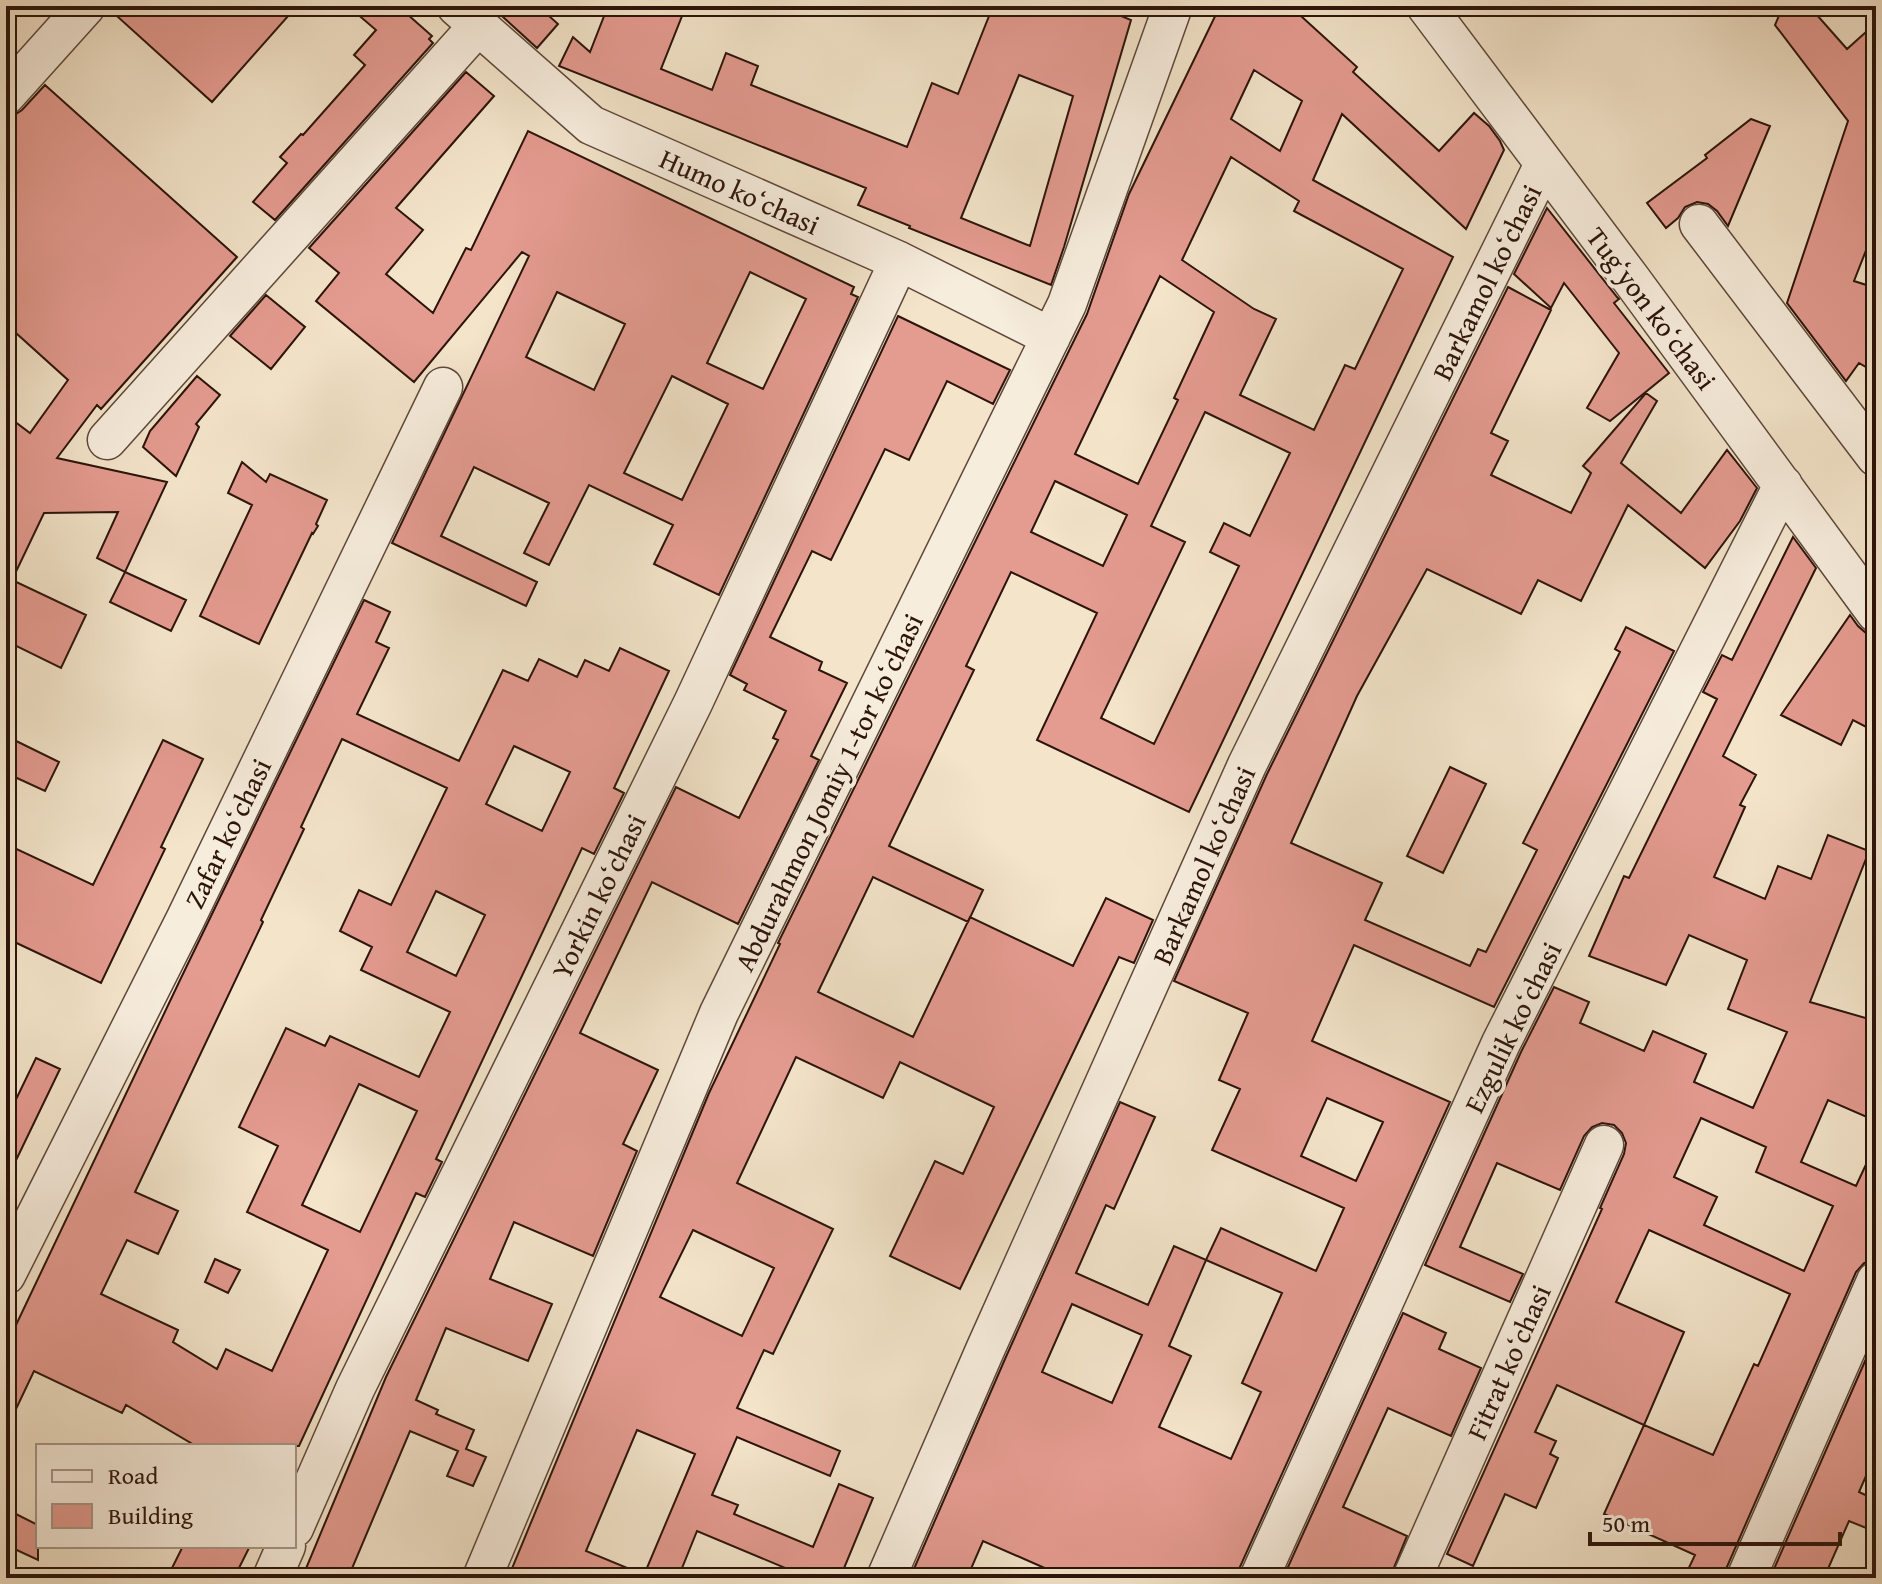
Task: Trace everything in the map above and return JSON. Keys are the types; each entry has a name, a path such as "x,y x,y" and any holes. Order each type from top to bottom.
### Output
{"street":[{"path":"6,95 86,6"},
{"name":"Abdurahmon Jomiy 1-tor koʻchasi","path":"482,1578 719,1013 1067,304 1173,6"},
{"name":"Tugʻyon koʻchasi","path":"1426,6 1876,613"},
{"path":"107,440 467,16"},
{"name":"Humo koʻchasi","path":"467,16 591,125 899,261 1051,337"},
{"name":"Barkamol koʻchasi","path":"886,1578 1247,765 1544,164"},
{"path":"1699,224 1876,457"},
{"name":"Yorkin koʻchasi","path":"296,1523 355,1389 693,703 899,261"},
{"name":"Zafar koʻchasi","path":"6,1275 185,920 443,387"},
{"name":"Ezgulik koʻchasi","path":"1259,1578 1501,1043 1783,485"},
{"name":"Fitrat koʻchasi","path":"1412,1578 1604,1145"},
{"path":"1746,1578 1876,1281"},
{"path":"272,1578 285,1548"}],"building":[{"path":"107,6 297,6 212,102"},
{"path":"348,6 398,6 432,36 429,39 433,43 275,220 253,202 287,163 280,157 365,65 354,55 376,30"},
{"path":"491,6 538,6 558,24 537,48"},
{"path":"608,6 686,6 661,69 712,90 726,53 758,66 751,85 907,147 932,83 958,94 993,6 1125,6 1121,16 1131,20 1051,285 858,205 866,188 559,66 573,37 590,52","holes":["1019,75 1073,96 1030,246 961,218"]},
{"path":"1220,6 1290,6 1357,67 1353,72 1439,151 1474,113 1489,126 1504,150 1466,229 1342,114 1313,180 1453,257 1189,812 1037,740 1097,613 1011,572 966,666 974,670 889,846 983,890 970,917 1073,966 1106,898 1153,920 1134,963 1119,957 960,1289 890,1256 935,1161 963,1174 994,1107 900,1062 883,1098 796,1057 737,1183 833,1229 773,1354 764,1350 737,1408 840,1451 830,1476 737,1437 712,1495 738,1505 734,1514 813,1547 839,1484 873,1498 840,1578 809,1578 697,1531 678,1578 508,1578 709,1093 778,943 1087,314 1129,194","holes":["1254,70 1302,101 1280,151 1231,119","1231,157 1299,201 1294,211 1403,269 1355,369 1345,365 1314,430 1240,395 1276,319 1254,309 1182,260","1160,276 1214,312 1174,398 1178,400 1138,484 1075,454","1205,412 1290,453 1250,536 1224,523 1210,552 1239,566 1154,744 1101,718 1185,542 1151,526","1055,481 1127,515 1103,566 1031,532","873,877 968,922 913,1037 818,992","693,1230 774,1268 742,1336 660,1297","637,1430 695,1454 644,1575 586,1551"]},
{"path":"1783,6 1809,6 1847,49 1876,23 1876,225 1854,281 1876,288 1876,373 1859,363 1846,381 1787,303 1848,121 1775,25"},
{"path":"466,72 494,96 396,208 423,230 386,274 433,313 466,248 471,250 528,131 854,287 851,294 858,297 719,595 654,564 673,525 589,485 549,565 524,553 549,503 474,467 441,536 537,582 526,606 392,543 529,256 522,252 414,382 316,301 339,273 309,248","holes":["750,272 806,299 763,389 707,363","557,292 625,324 594,390 526,357","672,376 728,404 682,500 624,473"]},
{"path":"45,85 237,257 101,409 97,405 57,458 167,482 125,572 97,558 118,512 44,513 12,580 86,615 61,668 6,641 6,415 30,433 68,380 6,324 6,124"},
{"path":"1751,119 1770,126 1728,226 1708,204 1697,202 1685,207 1666,228 1647,203 1707,158 1705,155"},
{"path":"1547,208 1619,299 1614,303 1669,373 1610,421 1587,408 1619,353 1564,283 1551,308 1514,274"},
{"path":"1508,287 1551,310 1491,433 1508,441 1491,475 1571,513 1591,473 1583,466 1646,393 1657,401 1621,463 1681,513 1727,450 1757,488 1740,521 1705,568 1628,505 1581,601 1538,580 1521,614 1427,569 1357,696 1291,843 1382,883 1365,920 1470,966 1478,949 1486,952 1537,850 1523,843 1620,652 1615,649 1626,627 1674,651 1494,1007 1354,945 1312,1041 1450,1102 1237,1578 1043,1578 1047,1569 983,1541 967,1578 910,1578 1120,1102 1155,1117 1114,1209 1106,1205 1076,1273 1148,1305 1174,1246 1206,1260 1221,1228 1316,1271 1344,1208 1212,1150 1240,1089 1219,1080 1248,1013 1174,981 1267,774","holes":["1327,1098 1383,1122 1356,1181 1301,1156","1206,1260 1282,1293 1242,1383 1261,1392 1231,1459 1159,1427 1191,1356 1169,1346","1072,1304 1142,1335 1112,1403 1042,1372"]},
{"path":"266,295 305,327 271,369 230,336"},
{"path":"898,316 1010,370 993,404 947,381 909,460 885,449 831,560 812,551 770,637 822,662 819,670 847,683 811,756 819,760 738,924 652,882 580,1033 658,1070 623,1144 637,1151 593,1256 514,1222 490,1279 552,1304 528,1361 446,1328 416,1400 438,1410 436,1414 474,1430 466,1449 486,1457 473,1486 447,1476 458,1451 410,1431 348,1578 302,1578 386,1377 676,787 739,818 778,740 773,738 786,711 744,690 747,684 730,675"},
{"path":"197,376 220,395 196,424 199,427 176,476 143,447 150,431"},
{"path":"242,462 266,482 270,474 327,500 316,524 318,526 259,644 200,616 252,505 228,493"},
{"path":"1793,537 1816,568 1723,756 1756,775 1740,805 1745,807 1714,877 1765,899 1778,866 1811,879 1828,835 1869,851 1810,1002 1876,1021 1876,1121 1828,1100 1801,1162 1856,1186 1876,1143 1876,1259 1864,1263 1856,1272 1724,1578 1684,1578 1695,1555 1604,1514 1644,1425 1557,1385 1535,1432 1556,1441 1550,1454 1558,1458 1536,1508 1505,1494 1473,1566 1447,1554 1602,1209 1626,1143 1614,1125 1602,1123 1592,1127 1584,1136 1560,1190 1497,1163 1460,1247 1523,1274 1510,1302 1425,1265 1521,1052 1554,987 1589,1002 1580,1023 1644,1051 1653,1031 1706,1054 1694,1082 1753,1108 1787,1032 1728,1009 1747,960 1689,935 1666,985 1589,956 1624,876 1629,878 1717,699 1703,692 1722,655 1732,660","holes":["1701,1118 1766,1147 1756,1172 1833,1206 1804,1271 1704,1225 1717,1197 1674,1177","1649,1230 1790,1294 1713,1455 1644,1425 1684,1332 1616,1302"]},
{"path":"125,572 186,600 171,631 110,602"},
{"path":"364,600 390,612 376,642 389,648 357,714 459,761 503,670 528,681 539,659 577,677 585,660 609,671 620,648 669,671 614,788 624,793 594,854 582,848 436,1159 442,1162 425,1197 416,1193 299,1446 193,1444 126,1405 122,1413 34,1371 6,1430 6,1346","holes":["342,739 447,788 391,905 359,890 340,931 372,947 361,970 450,1012 419,1077 330,1036 325,1046 286,1028 239,1127 278,1146 247,1212 328,1250 272,1371 226,1349 217,1369 173,1342 178,1330 101,1294 127,1240 158,1254 178,1211 135,1192 263,922 261,920 304,829 301,827","514,746 570,772 542,831 486,804","436,891 485,915 456,976 407,952","359,1084 417,1111 360,1232 302,1205"]},
{"path":"1850,615 1866,633 1876,635 1876,732 1853,720 1841,745 1781,715"},
{"path":"6,736 59,762 45,791 6,773"},
{"path":"163,740 203,759 161,847 165,849 101,983 6,938 6,844 93,885"},
{"path":"1450,767 1486,784 1443,873 1407,856"},
{"path":"36,1058 60,1069 6,1181 6,1120"},
{"path":"215,1259 240,1270 228,1293 205,1282"},
{"path":"1403,1313 1446,1333 1439,1349 1481,1368 1451,1436 1388,1408 1343,1507 1407,1536 1391,1575 1389,1578 1283,1578"},
{"path":"1876,1336 1876,1453 1859,1492 1876,1500 1876,1532 1849,1521 1824,1578 1770,1578"},
{"path":"6,1509 36,1524 38,1560 6,1545"},
{"path":"182,1548 249,1548 234,1578 167,1578"}]}
